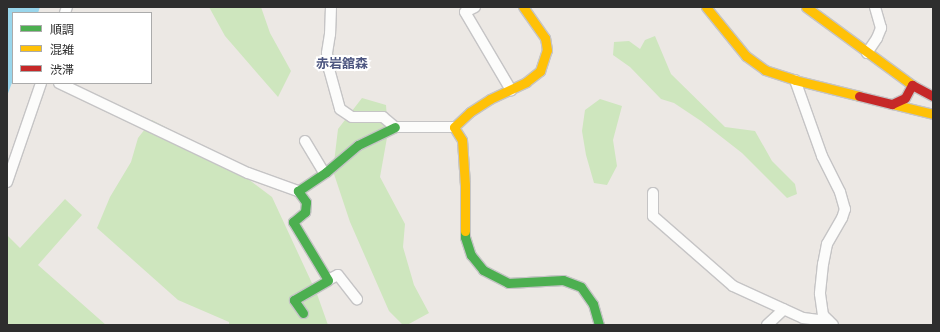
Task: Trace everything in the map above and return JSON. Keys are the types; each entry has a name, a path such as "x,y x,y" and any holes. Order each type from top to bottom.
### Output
{"street":[{"path":"331,7 330,34 327,53 330,76 340,109 352,117 383,116 395,127"},
{"path":"475,7 465,12 511,90"},
{"path":"298,191 324,173 358,145 395,127 454,127 470,112 490,99 526,82 540,71 547,50 545,38 523,7"},
{"path":"706,7 746,56 765,70 795,80 933,114"},
{"path":"806,7 912,85 933,96"},
{"path":"867,53 878,38 881,28 875,7"},
{"path":"795,80 822,156 840,192 845,209 842,218 827,244 823,264 820,294 823,315 831,323"},
{"path":"7,182 41,84"},
{"path":"61,84 123,115 248,173 298,191 306,202 305,212 293,222 328,280"},
{"path":"892,104 905,98 912,85"},
{"path":"454,127 462,140 465,185 465,237 471,255 483,270 508,283 563,280 581,287 593,304 599,325"},
{"path":"305,141 324,173"},
{"path":"653,193 653,216 733,286 803,318 831,323"},
{"path":"302,313 294,300 338,275 357,299"},
{"path":"767,325 784,309"}],"green space":[{"path":"209,7 261,7 270,33 291,71 278,97 225,36"},
{"path":"655,36 671,74 725,127 755,131 772,161 795,184 797,194 787,198 742,153 701,121 674,103 661,99 630,67 613,55 614,42 629,41 640,49 645,40"},
{"path":"362,98 386,105 388,132 380,177 405,224 403,247 414,285 429,313 407,325 403,325 389,311 350,222 333,171 338,129"},
{"path":"600,99 622,106 613,140 617,166 607,185 594,183 586,155 582,131 585,110"},
{"path":"152,120 211,151 272,197 317,294 328,325 229,325 229,322 178,300 97,228 110,197 131,162 138,138"},
{"path":"65,199 82,215 38,265 106,325 7,325 7,235 20,248"}],"water":[{"path":"7,7 40,7 38,12 12,12 12,83 7,96"}],"traffic: fast":[{"path":"303,313 294,300 328,280 293,222 305,212 306,202 298,191 326,172 358,145 395,127"},
{"path":"465,231 465,237 471,255 483,270 508,283 563,280 581,287 593,304 599,325"}],"traffic: slow":[{"path":"465,231 465,185 462,140 454,127 470,112 490,99 526,82 540,71 547,50 545,38 523,7"},
{"path":"706,7 746,56 765,70 795,80 859,96"},
{"path":"806,7 912,85"},
{"path":"892,104 933,114"}],"traffic: jam":[{"path":"859,96 892,104 905,98 912,85 933,96"}],"district":[{"name":"赤岩舘森","path":"342,64"}]}
